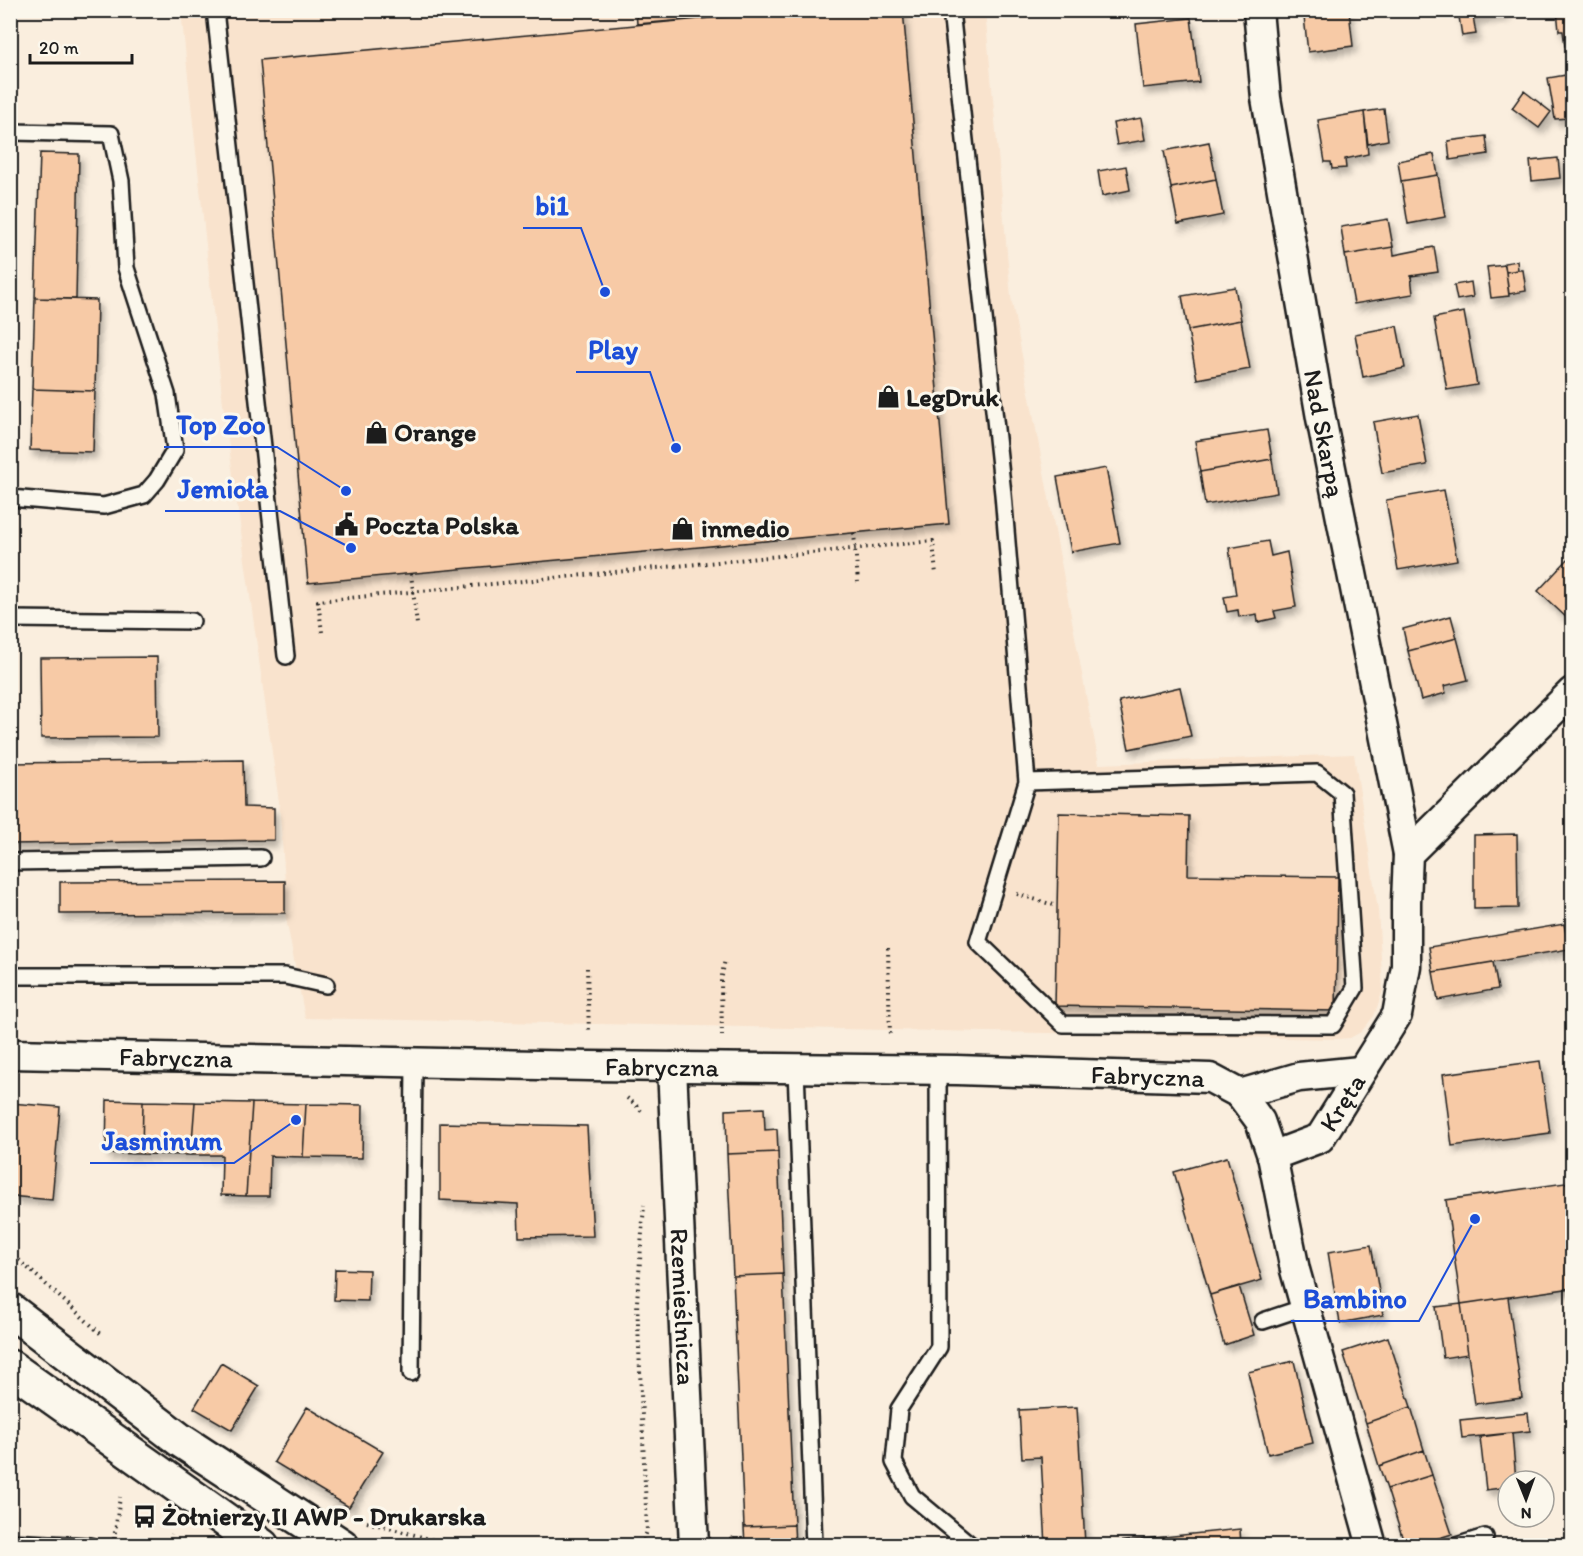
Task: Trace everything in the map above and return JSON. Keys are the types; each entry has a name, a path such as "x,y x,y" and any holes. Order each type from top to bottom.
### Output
{"street":[{"name":"Nad Skarpą","path":"1258,10 1266,98 1321,418 1408,854"},
{"path":"1408,854 1572,692"},
{"name":"Kręta","path":"1272,1156 1320,1138 1397,1015 1406,966 1408,854"},
{"name":"Fabryczna","path":"10,1054 938,1070 1210,1078 1240,1094 1260,1121 1272,1156"},
{"name":"Rzemieślnicza","path":"672,1067 694,1545"},
{"path":"1240,1094 1299,1077 1360,1071"},
{"path":"1272,1156 1294,1270 1372,1545"},
{"path":"10,1310 180,1440 342,1545"},
{"path":"10,1367 262,1545"}],"lane":[{"path":"215,10 286,656"},
{"path":"951,10 1003,494 1027,782 978,942 1064,1024 1333,1025 1355,988 1342,793 1317,773 1027,782"},
{"path":"10,132 111,135 121,181 126,268 167,394 175,450 158,480 144,495 104,506 10,498"},
{"path":"10,619 192,621"},
{"path":"10,862 261,858"},
{"path":"10,976 285,976 326,985"},
{"path":"411,1373 414,1062"},
{"path":"796,1069 814,1545"},
{"path":"938,1070 939,1347 899,1409 894,1462 912,1496 972,1545"},
{"path":"1263,1321 1305,1307"},
{"path":"1456,1545 1485,1537"},
{"path":"10,1542 90,1545"}],"path":[{"path":"855,533 858,582"},
{"path":"322,632 318,601 855,549 933,542 936,575"},
{"path":"411,574 417,624"},
{"path":"888,948 891,1070"},
{"path":"722,1037 722,981 725,958"},
{"path":"587,968 589,1033"},
{"path":"618,1096 635,1104 641,1111 642,1119"},
{"path":"642,1545 647,1532 637,1302 645,1195"},
{"path":"10,1252 102,1335"},
{"path":"113,1545 120,1497"},
{"path":"366,1522 455,1545"},
{"path":"171,1545 172,1533"},
{"path":"731,1537 735,1545"}],"shaded area":[{"path":"181,11 985,11 1011,297 1099,764 1354,754 1378,910 1383,990 1374,1016 1361,1032 1350,1038 1337,1039 305,1018 285,913 279,802 223,404"}],"building":[{"path":"636,10 766,10 766,13 637,24"},
{"path":"797,10 903,10 949,524 308,583 260,60"},
{"path":"1458,10 1472,10 1476,34 1462,36"},
{"path":"1472,10 1505,10 1506,14 1473,18"},
{"path":"1557,10 1572,10 1572,45 1565,46 1563,31 1559,31"},
{"path":"1349,11 1353,46 1308,52 1304,17"},
{"path":"1191,18 1199,82 1143,88 1136,24"},
{"path":"1572,74 1572,91 1565,93 1569,118 1555,119 1548,78"},
{"path":"1524,91 1551,112 1539,128 1512,108"},
{"path":"1384,109 1388,140 1368,144 1364,112"},
{"path":"1364,112 1368,154 1345,159 1346,168 1332,169 1331,162 1325,162 1318,120"},
{"path":"1141,118 1145,140 1117,145 1113,123"},
{"path":"1486,136 1488,154 1450,160 1448,141"},
{"path":"1209,142 1216,179 1171,188 1164,151"},
{"path":"40,153 79,154 76,299 35,298"},
{"path":"1434,154 1438,175 1401,181 1398,161"},
{"path":"1558,158 1560,178 1532,181 1530,161"},
{"path":"1126,166 1130,190 1102,196 1098,171"},
{"path":"1438,175 1445,217 1408,224 1401,181"},
{"path":"1216,179 1223,215 1178,224 1171,188"},
{"path":"1388,219 1393,247 1345,255 1341,227"},
{"path":"1393,247 1394,255 1434,247 1438,272 1411,276 1413,294 1354,304 1345,255"},
{"path":"1517,261 1518,270 1506,272 1504,263"},
{"path":"1505,265 1509,296 1491,298 1487,267"},
{"path":"1523,270 1526,291 1509,294 1506,272"},
{"path":"1471,282 1473,297 1457,300 1454,285"},
{"path":"1235,287 1241,320 1188,330 1182,296"},
{"path":"35,298 97,300 95,391 32,389"},
{"path":"1464,312 1477,385 1447,390 1434,318"},
{"path":"1241,320 1250,369 1197,379 1188,330"},
{"path":"1397,326 1405,368 1363,377 1355,334"},
{"path":"32,389 95,391 93,452 30,450"},
{"path":"1418,414 1427,465 1382,473 1373,422"},
{"path":"1267,430 1272,459 1200,472 1195,441"},
{"path":"1272,459 1277,493 1205,505 1200,472"},
{"path":"1106,468 1120,543 1071,552 1057,477"},
{"path":"1444,490 1457,560 1398,570 1386,500"},
{"path":"1268,541 1271,556 1287,552 1296,607 1274,611 1276,618 1258,622 1257,614 1239,617 1238,610 1227,612 1224,597 1236,595 1229,548"},
{"path":"1569,558 1572,561 1572,615 1568,619 1538,591"},
{"path":"1451,616 1457,638 1408,651 1403,629"},
{"path":"1457,638 1468,680 1444,686 1446,693 1421,700 1408,651"},
{"path":"157,657 158,737 41,738 40,658"},
{"path":"1180,687 1191,736 1129,749 1119,701"},
{"path":"243,760 244,807 274,808 274,840 10,844 10,763"},
{"path":"1059,813 1189,816 1188,875 1338,877 1336,1011 1055,1006"},
{"path":"1517,834 1518,908 1474,909 1474,835"},
{"path":"285,881 285,913 60,914 60,882"},
{"path":"1564,924 1569,949 1433,972 1429,947"},
{"path":"1493,962 1498,989 1438,1000 1433,972"},
{"path":"1540,1061 1550,1133 1452,1146 1443,1074"},
{"path":"107,1100 143,1101 142,1154 106,1153"},
{"path":"143,1101 195,1102 191,1155 142,1154"},
{"path":"195,1102 252,1103 246,1196 221,1195 222,1155 191,1155"},
{"path":"10,1103 60,1107 52,1200 10,1196"},
{"path":"252,1103 306,1104 303,1157 270,1156 269,1196 246,1196"},
{"path":"306,1104 363,1105 362,1158 303,1157"},
{"path":"764,1108 765,1130 777,1129 778,1152 727,1154 726,1110"},
{"path":"440,1123 587,1126 593,1236 519,1237 518,1204 440,1200"},
{"path":"778,1152 783,1274 733,1276 727,1154"},
{"path":"1227,1157 1262,1280 1210,1295 1174,1172"},
{"path":"1572,1182 1572,1288 1461,1304 1446,1200"},
{"path":"1371,1245 1383,1315 1340,1323 1328,1252"},
{"path":"335,1269 369,1270 368,1301 334,1300"},
{"path":"783,1274 794,1525 744,1527 733,1276"},
{"path":"1239,1286 1254,1335 1224,1345 1210,1295"},
{"path":"1508,1297 1522,1398 1475,1404 1461,1304"},
{"path":"1461,1304 1468,1354 1443,1358 1436,1307"},
{"path":"1388,1337 1411,1407 1366,1423 1343,1352"},
{"path":"1294,1361 1313,1443 1268,1454 1248,1372"},
{"path":"221,1363 259,1386 232,1430 194,1408"},
{"path":"307,1407 383,1452 349,1507 274,1462"},
{"path":"1077,1407 1085,1544 1046,1546 1041,1457 1022,1458 1019,1410"},
{"path":"1411,1407 1424,1450 1379,1466 1366,1423"},
{"path":"1528,1413 1530,1431 1462,1438 1460,1420"},
{"path":"1512,1433 1515,1469 1496,1469 1496,1489 1486,1490 1480,1437"},
{"path":"1424,1450 1432,1475 1387,1489 1379,1466"},
{"path":"1432,1475 1452,1534 1413,1546 1405,1546 1387,1489"},
{"path":"794,1525 795,1546 745,1546 744,1527"},
{"path":"1240,1529 1241,1546 1096,1546 1096,1544"}],"place":[{"name":"bi1","path":"605,292"},
{"name":"LegDruk","path":"888,397"},
{"name":"Orange","path":"376,432"},
{"name":"Play","path":"676,448"},
{"name":"Top Zoo","path":"346,491"},
{"name":"Poczta Polska","path":"347,525"},
{"name":"inmedio","path":"683,528"},
{"name":"Jemioła","path":"351,548"},
{"name":"Jasminum","path":"296,1120"},
{"name":"Bambino","path":"1475,1219"},
{"name":"Żołnierzy II AWP - Drukarska","path":"144,1516"}]}
